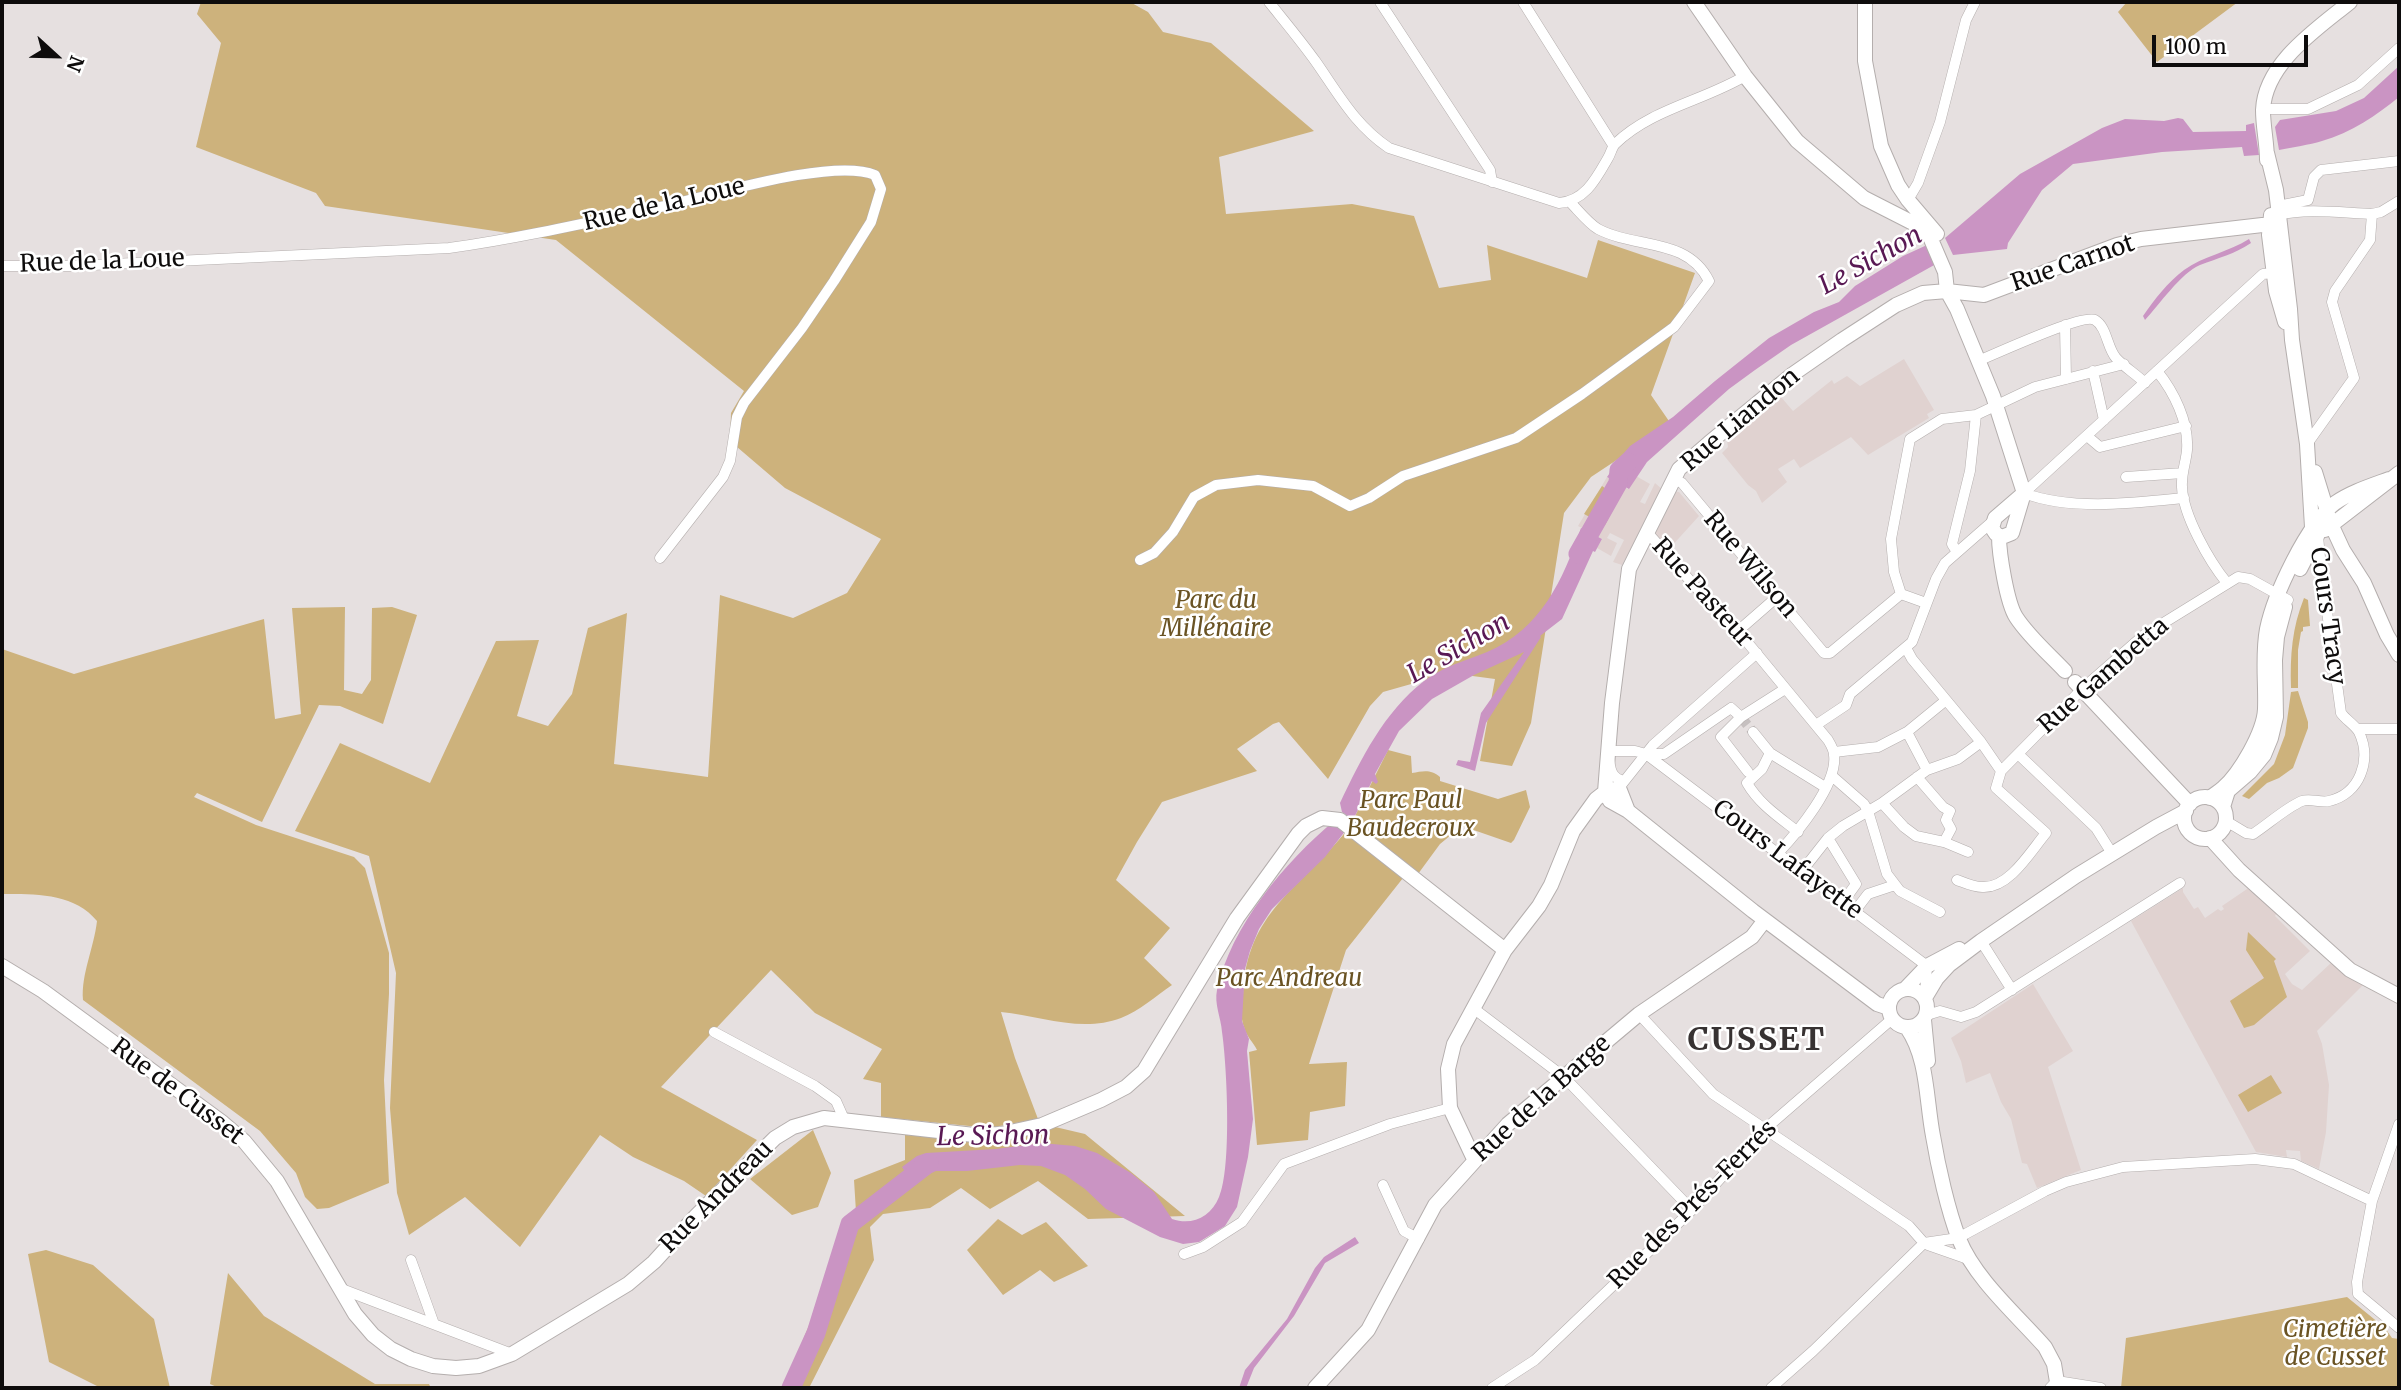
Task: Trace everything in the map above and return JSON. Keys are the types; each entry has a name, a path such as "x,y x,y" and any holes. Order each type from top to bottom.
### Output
{"main road":[{"path":"1694,2 1745,76 1797,141 1864,198 1934,236"},
{"path":"1865,2 1865,61 1881,146 1888,166 1934,236 1949,270 1957,309 1995,407 2024,493 2002,529 2005,576 2011,608 2015,616 2188,808"},
{"path":"2276,214 2270,191 2263,116 2269,85 2288,57 2314,31 2350,2"},
{"path":"2267,153 2274,177 2276,214 2269,236 2280,272 2276,291 2292,340 2315,491 2315,532"},
{"path":"1879,205 1908,200"},
{"name":"Rue Carnot","path":"1953,291 1984,295 2117,245 2276,214"},
{"name":"Rue Liandon","path":"1616,787 1608,751 1629,569 1679,469 1793,374 1842,340 1896,305 1923,293 1953,291"},
{"path":"2329,518 2394,476"},
{"path":"2315,532 2349,495 2394,476"},
{"path":"2315,491 2349,495"},
{"path":"2315,491 2399,655"},
{"name":"Cours Tracy","path":"2210,798 2223,788 2244,761 2258,735 2265,713 2267,629 2278,595 2301,545 2315,532"},
{"name":"Cours Tracy","path":"2224,814 2228,791 2250,772 2263,755 2271,738 2276,716 2275,660 2280,622 2278,595"},
{"path":"1474,1159 1450,1108 1448,1069 1454,1044 1505,950 1551,886 1573,831 1588,807 1616,787 1628,811 1765,920 1891,1014 1899,1025 1907,1028 1916,1040 1929,1104"},
{"path":"2055,1386 2054,1364 2045,1347 1968,1259 1958,1238 1932,1135 1925,998 1943,971 1981,941 2048,897 2076,885 2113,855 2156,827 2188,808 2203,797 2210,798 2224,814 2223,829 2210,838 2197,837 2173,828 2156,827"},
{"path":"2188,808 2184,819 2191,833"},
{"name":"Rue Andreau","path":"339,1288 355,1314 373,1335 411,1359 433,1366 479,1366 512,1354 642,1273 775,1138 807,1121 844,1119 974,1135 1001,1134 1042,1125 1126,1087 1144,1071 1237,918 1298,834 1314,821 1331,817 1340,820 1505,950"},
{"path":"2210,838 2239,870 2350,970 2399,996"},
{"name":"Rue de la Barge","path":"1315,1388 1368,1330 1435,1206 1474,1159 1508,1124 1639,1014 1752,937 1765,920"},
{"path":"1891,1014 1891,1000 1927,966 1981,941"},
{"name":"Rue de Cusset","path":"2,966 43,991 244,1141 277,1181 339,1288"},
{"path":"1863,993 1882,997 1912,989 1925,998"},
{"path":"1907,1028 1916,1026 1925,1017"}],"street":[{"path":"1269,2 1314,58 1357,122 1370,135 1389,148 1545,200 1570,202 1581,197 1609,156 1613,145 1647,120 1745,76"},
{"path":"1380,2 1490,170 1492,182"},
{"path":"1523,2 1613,145"},
{"path":"1908,200 1919,183 1940,122 1966,20 1975,2"},
{"path":"2263,116 2308,110 2358,85 2399,48"},
{"path":"2308,205 2314,177 2320,170 2399,161"},
{"name":"Rue de la Loue","path":"2,266 71,266 449,248 510,239 805,174 863,170 875,175 881,189 871,222 802,328 744,403 737,417 730,461 723,477 660,558"},
{"path":"2308,205 2318,213 2372,214 2381,212 2399,201"},
{"path":"1140,560 1154,553 1173,532 1194,497 1216,485 1258,480 1313,486 1350,506 1370,498 1403,476 1516,438 1674,327 1709,281 1703,269 1673,248 1638,242 1597,228 1570,202"},
{"path":"2276,214 2308,205"},
{"path":"2307,444 2354,378 2332,302 2335,291 2370,240 2372,214"},
{"path":"2184,498 2101,504 2039,499 2024,493 2263,274 2280,272"},
{"path":"1978,361 2065,325 2093,318 2099,323 2115,357 2145,383"},
{"path":"2065,325 2067,379"},
{"path":"1926,603 1901,594 1894,572 1891,539 1910,439 1942,419 1976,415 2035,387 2124,364"},
{"path":"2157,371 2186,426 2184,498 2199,542 2227,583 2243,576 2278,595"},
{"path":"2093,372 2104,419"},
{"path":"1957,552 1952,544 1970,471 1976,415"},
{"path":"2087,436 2100,447 2186,426"},
{"path":"2126,477 2183,473"},
{"name":"Rue Wilson","path":"1674,479 1682,483 1824,653 1830,653 1901,594"},
{"path":"1816,725 1846,705 1850,694 1912,642 1936,579 1945,563 1971,540 2002,529"},
{"name":"Rue Pasteur","path":"1647,532 1757,653 1835,752"},
{"path":"2315,532 2343,550"},
{"name":"Cours Tracy","path":"2224,814 2246,833 2253,834 2302,801 2330,801 2343,795 2360,777 2364,766 2365,754 2358,729 2341,713 2315,532"},
{"name":"Rue Gambetta","path":"2001,771 2018,754 2074,681 2227,583"},
{"path":"1738,631 1777,597"},
{"path":"1906,648 2001,771 1996,788 2046,834 2006,879 1994,886 1982,888 1957,880"},
{"path":"1616,787 1653,745 1757,653"},
{"path":"1748,772 1721,737 1741,717 1785,689"},
{"path":"1778,853 1798,832 1832,776 1835,752 1878,747 1907,732 1945,701"},
{"path":"1608,751 1664,754 1731,708 1741,717"},
{"path":"2358,729 2399,729"},
{"path":"1753,732 1770,753 1825,787"},
{"path":"1907,732 1927,770"},
{"path":"1802,871 1828,838 1852,820 1882,803 1927,770 1958,759 1981,742"},
{"path":"1770,753 1762,769 1747,783 1770,810 1798,832"},
{"name":"Cours Lafayette","path":"1646,754 1927,966"},
{"path":"2018,754 2096,828 2113,855"},
{"path":"1832,776 1864,804 1887,874 1895,885 1900,891 1940,912"},
{"path":"1917,778 1943,807 1950,811 1946,820 1951,829 1944,842"},
{"path":"1882,803 1904,827 1916,835 1968,852"},
{"path":"1828,838 1856,884 1843,902"},
{"path":"1925,1017 1940,1011 1961,1017 1976,1013 2180,883"},
{"path":"1855,911 1868,894 1895,885"},
{"path":"1981,941 2012,990"},
{"path":"1925,998 1927,966"},
{"path":"1473,1008 1564,1076 1692,1210"},
{"path":"1639,1014 1713,1094 1909,1226 1924,1243 1968,1259"},
{"name":"Rue des Prés-Ferrés","path":"1492,1388 1535,1360 1692,1210 1764,1130 1891,1014"},
{"path":"714,1032 815,1086 836,1101 844,1119"},
{"path":"1184,1254 1203,1247 1242,1222 1284,1164 1390,1124 1450,1108"},
{"path":"2399,1125 2372,1200 2357,1282 2358,1294 2399,1328"},
{"path":"1771,1388 1924,1243 1958,1238 2066,1182 2123,1167 2255,1159 2294,1164 2372,1200"},
{"path":"1383,1185 1404,1231 1419,1238"},
{"path":"411,1260 434,1324"},
{"path":"339,1288 512,1354"},
{"path":"2055,1386 2091,1385 2101,1388"}],"shaded area":[{"path":"2399,66 2399,97 2382,110 2333,138 2279,150 2275,127 2280,120 2336,111 2364,98"},
{"path":"2125,119 2164,121 2183,119 2193,132 2246,131 2246,125 2254,123 2259,155 2244,156 2242,147 2162,152 2073,164 2042,190 2008,243 2007,249 1953,255 1945,238 2020,174 2102,128"},
{"path":"2249,239 2251,243 2245,247 2193,269 2145,320 2143,316 2157,298 2184,270"},
{"path":"1927,245 1936,264 1791,345 1729,389 1647,462 1629,489 1607,477 1630,446 1673,417 1769,338 1814,312 1839,302 1855,286 1903,256"},
{"path":"1904,359 1934,410 1927,414 1929,418 1868,455 1851,437 1800,468 1794,459 1778,469 1787,482 1762,503 1756,491 1722,453 1728,447 1727,441 1781,397 1793,411 1832,380 1834,384 1847,376 1860,386"},
{"path":"1636,476 1650,484 1640,502 1645,504 1655,483 1663,490 1679,492 1699,516 1670,548 1665,542 1635,542 1622,565 1613,562 1624,540 1610,533 1607,538 1617,543 1611,556 1597,548 1602,539 1578,526 1607,477 1628,489"},
{"path":"1581,528 1602,539 1595,552 1593,551 1562,619 1540,636 1486,723 1475,771 1456,765 1458,760 1470,762 1481,713 1524,652 1474,675 1432,699 1399,731 1375,774 1378,782 1376,784 1372,781 1353,820 1342,812 1340,803 1356,770 1397,707 1432,676 1487,652 1522,630 1548,601 1558,584"},
{"path":"1334,821 1346,830 1325,857 1272,909 1259,929 1245,969 1242,1021 1249,1039 1247,1051 1253,1119 1237,1207 1225,1226 1199,1242 1183,1244 1160,1237 1106,1209 1065,1175 1041,1166 936,1171 911,1182 902,1167 926,1153 1041,1143 1075,1146 1097,1153 1131,1173 1154,1192 1172,1219 1187,1221 1206,1215 1219,1197 1226,1164 1225,1068 1216,995 1224,966 1234,942 1262,897 1315,837"},
{"path":"2250,887 2278,911 2275,916 2310,951 2285,974 2292,984 2302,990 2332,962 2364,984 2317,1031 2329,1085 2326,1132 2319,1169 2301,1161 2300,1151 2286,1150 2287,1157 2256,1152 2131,921 2183,888 2194,909 2198,907 2205,918 2218,909 2224,909 2222,906"},
{"path":"2033,984 2073,1051 2048,1067 2081,1170 2037,1188 2027,1164 2022,1163 2011,1119 1990,1073 1966,1083 1961,1061 1951,1038"},
{"path":"1355,1237 1359,1243 1325,1263 1294,1316 1254,1368 1246,1388 1239,1388 1245,1370 1287,1319 1315,1268 1324,1257"}],"green space":[{"name":"Parc du Millénaire","path":"201,2 1130,2 1148,12 1163,32 1211,43 1314,131 1219,157 1226,214 1352,204 1414,216 1439,288 1491,280 1487,245 1587,278 1598,240 1695,273 1651,395 1671,424 1591,477 1564,513 1531,723 1512,766 1480,761 1495,679 1450,673 1383,692 1370,706 1328,779 1279,722 1237,749 1257,771 1162,802 1116,880 1170,928 1144,958 1172,985 1134,1011 1106,1022 1076,1024 1001,1012 1038,1119 989,1128 881,1117 881,1083 863,1079 882,1049 815,1013 771,970 661,1087 757,1140 706,1196 684,1181 633,1157 600,1135 520,1247 465,1197 409,1235 397,1193 390,1108 396,973 369,856 295,831 340,743 430,783 496,641 539,640 517,716 548,726 572,694 588,628 627,613 614,764 708,777 720,595 793,618 847,593 881,539 785,488 730,441 731,413 744,391 556,240 325,206 316,193 196,147 221,43 197,14"},
{"path":"2127,2 2238,2 2157,62 2118,12"},
{"path":"1602,486 1619,498 1605,525 1584,514"},
{"path":"2304,598 2308,600 2310,626 2303,627 2301,632 2298,688 2291,688 2293,642"},
{"path":"345,607 344,690 362,694 371,680 372,608 392,607 417,615 383,724 340,706 319,705 262,822 197,793 194,797 256,825 354,857 365,868 389,953 384,1080 389,1183 329,1208 317,1209 305,1197 296,1173 260,1131 83,1000 84,980 97,921 88,912 54,897 2,894 2,649 74,674 264,619 275,719 301,714 292,608"},
{"path":"2298,691 2308,728 2293,768 2267,783 2249,799 2242,796 2274,764 2285,735 2291,692"},
{"name":"Parc Paul Baudecroux","path":"1388,750 1411,756 1412,773 1423,771 1437,774 1440,781 1498,799 1526,790 1530,807 1514,840 1511,843 1462,826 1440,844 1418,874 1353,820"},
{"name":"Parc Andreau","path":"1347,830 1403,878 1346,950 1309,1064 1347,1062 1345,1106 1310,1112 1308,1140 1257,1145 1249,1052 1257,1050 1245,1030 1242,1015 1246,967 1254,942 1278,904"},
{"path":"2248,932 2276,959 2274,961 2287,997 2254,1025 2244,1028 2230,1001 2264,978 2246,950"},
{"path":"2271,1075 2282,1093 2248,1112 2238,1095"},
{"path":"1051,1126 1085,1134 1185,1216 1088,1219 1038,1181 990,1209 961,1188 930,1208 883,1214 870,1227 874,1260 809,1388 783,1388 856,1212 854,1180 905,1160 905,1135 1001,1139"},
{"path":"813,1130 831,1173 818,1207 792,1215 750,1179"},
{"path":"998,1219 1022,1235 1046,1222 1088,1266 1054,1282 1040,1270 1003,1295 967,1250"},
{"path":"46,1250 93,1265 154,1319 170,1388 101,1388 49,1362 28,1254"},
{"path":"228,1273 264,1316 375,1384 429,1384 431,1388 219,1388 210,1384"},
{"name":"Cimetière de Cusset","path":"2347,1297 2385,1328 2392,1338 2399,1339 2399,1388 2121,1388 2126,1338"}],"waterway":[{"name":"Le Sichon","path":"1578,554 1618,483 1619,470 1628,462"},
{"name":"Le Sichon","path":"791,1388 816,1333 850,1224 929,1163"}],"tunnel":[{"path":"1741,717 1753,732"}],"district":[{"name":"CUSSET","path":"1757,1041"}]}
